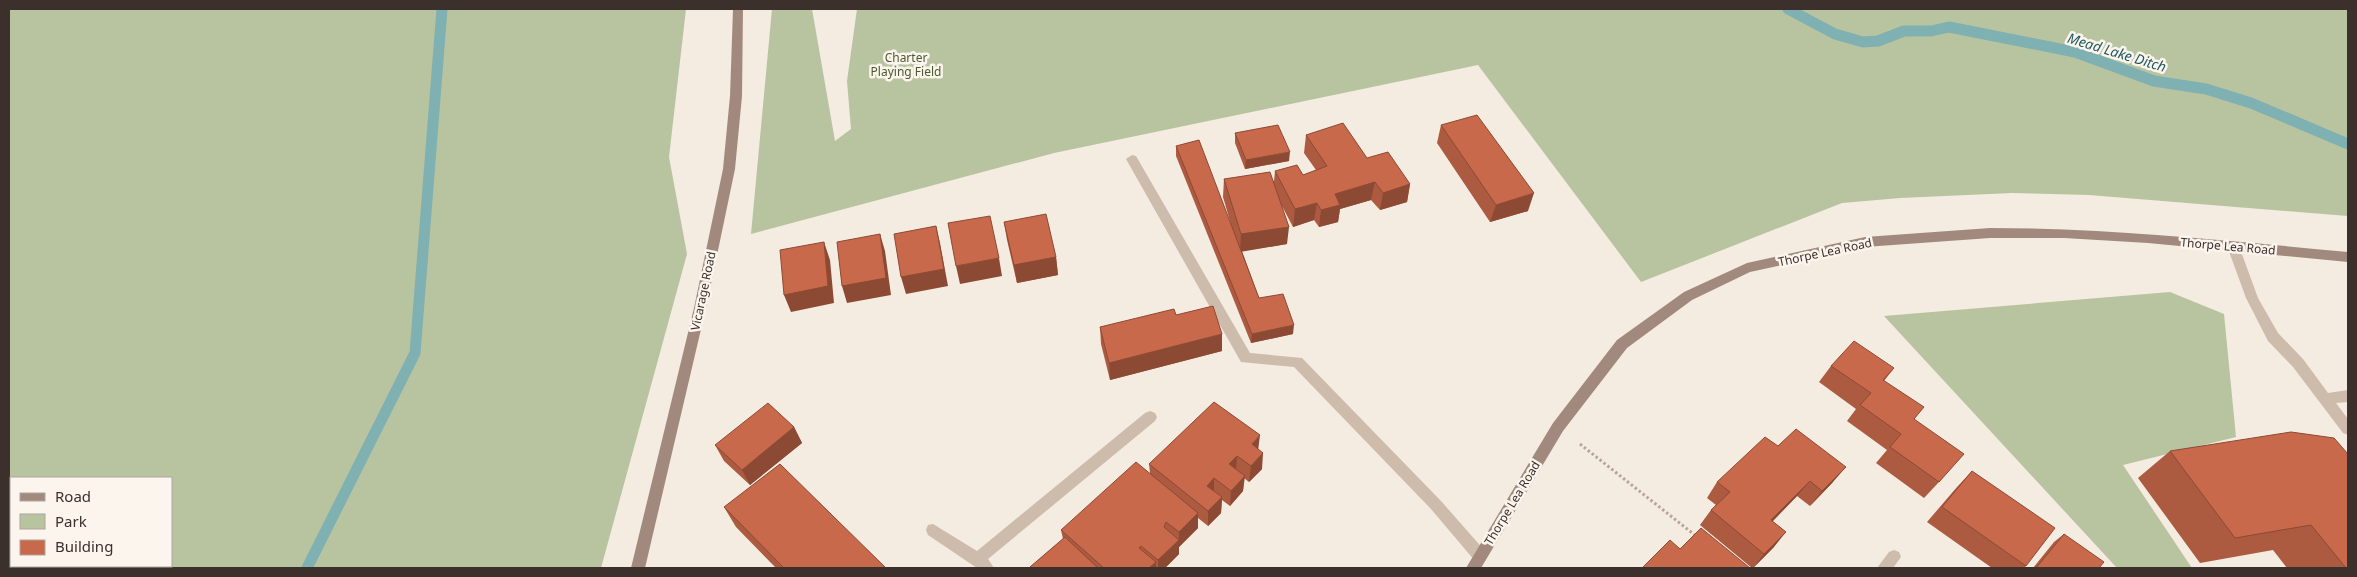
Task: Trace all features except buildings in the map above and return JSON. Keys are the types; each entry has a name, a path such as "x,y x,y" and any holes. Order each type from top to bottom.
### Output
{"main road":[{"name":"Vicarage Road","path":"638,568 700,308 729,169 736,96 738,9"},
{"name":"Thorpe Lea Road","path":"1476,562 1558,427 1622,344 1688,296 1747,268 1865,242 1990,233 2064,233 2348,257"}],"street":[{"path":"1132,159 1246,358 1296,362 1436,505 1476,562"},
{"path":"2233,246 2252,298 2273,337 2298,363 2348,429"},
{"path":"2326,399 2348,396"},
{"path":"934,530 982,564 1150,417"},
{"path":"1884,568 1894,557"}],"path":[{"path":"1558,427 1698,538"}],"green space":[{"path":"9,9 686,9 669,157 687,254 601,568 9,568"},
{"name":"Charter Playing Field","path":"772,9 812,9 835,141 851,129 847,81 857,9 2348,9 2348,216 2089,195 2012,193 1900,198 1842,203 1641,282 1478,65 1054,153 751,234"},
{"path":"2170,292 2224,314 2236,437 2123,465 2192,568 2117,568 1884,316"}],"waterway":[{"path":"307,568 415,353 442,9"},
{"name":"Mead Lake Ditch","path":"1788,9 1835,34 1863,42 1878,41 1904,31 1931,31 1949,27 2075,52 2154,81 2206,89 2251,103 2348,144"}]}
